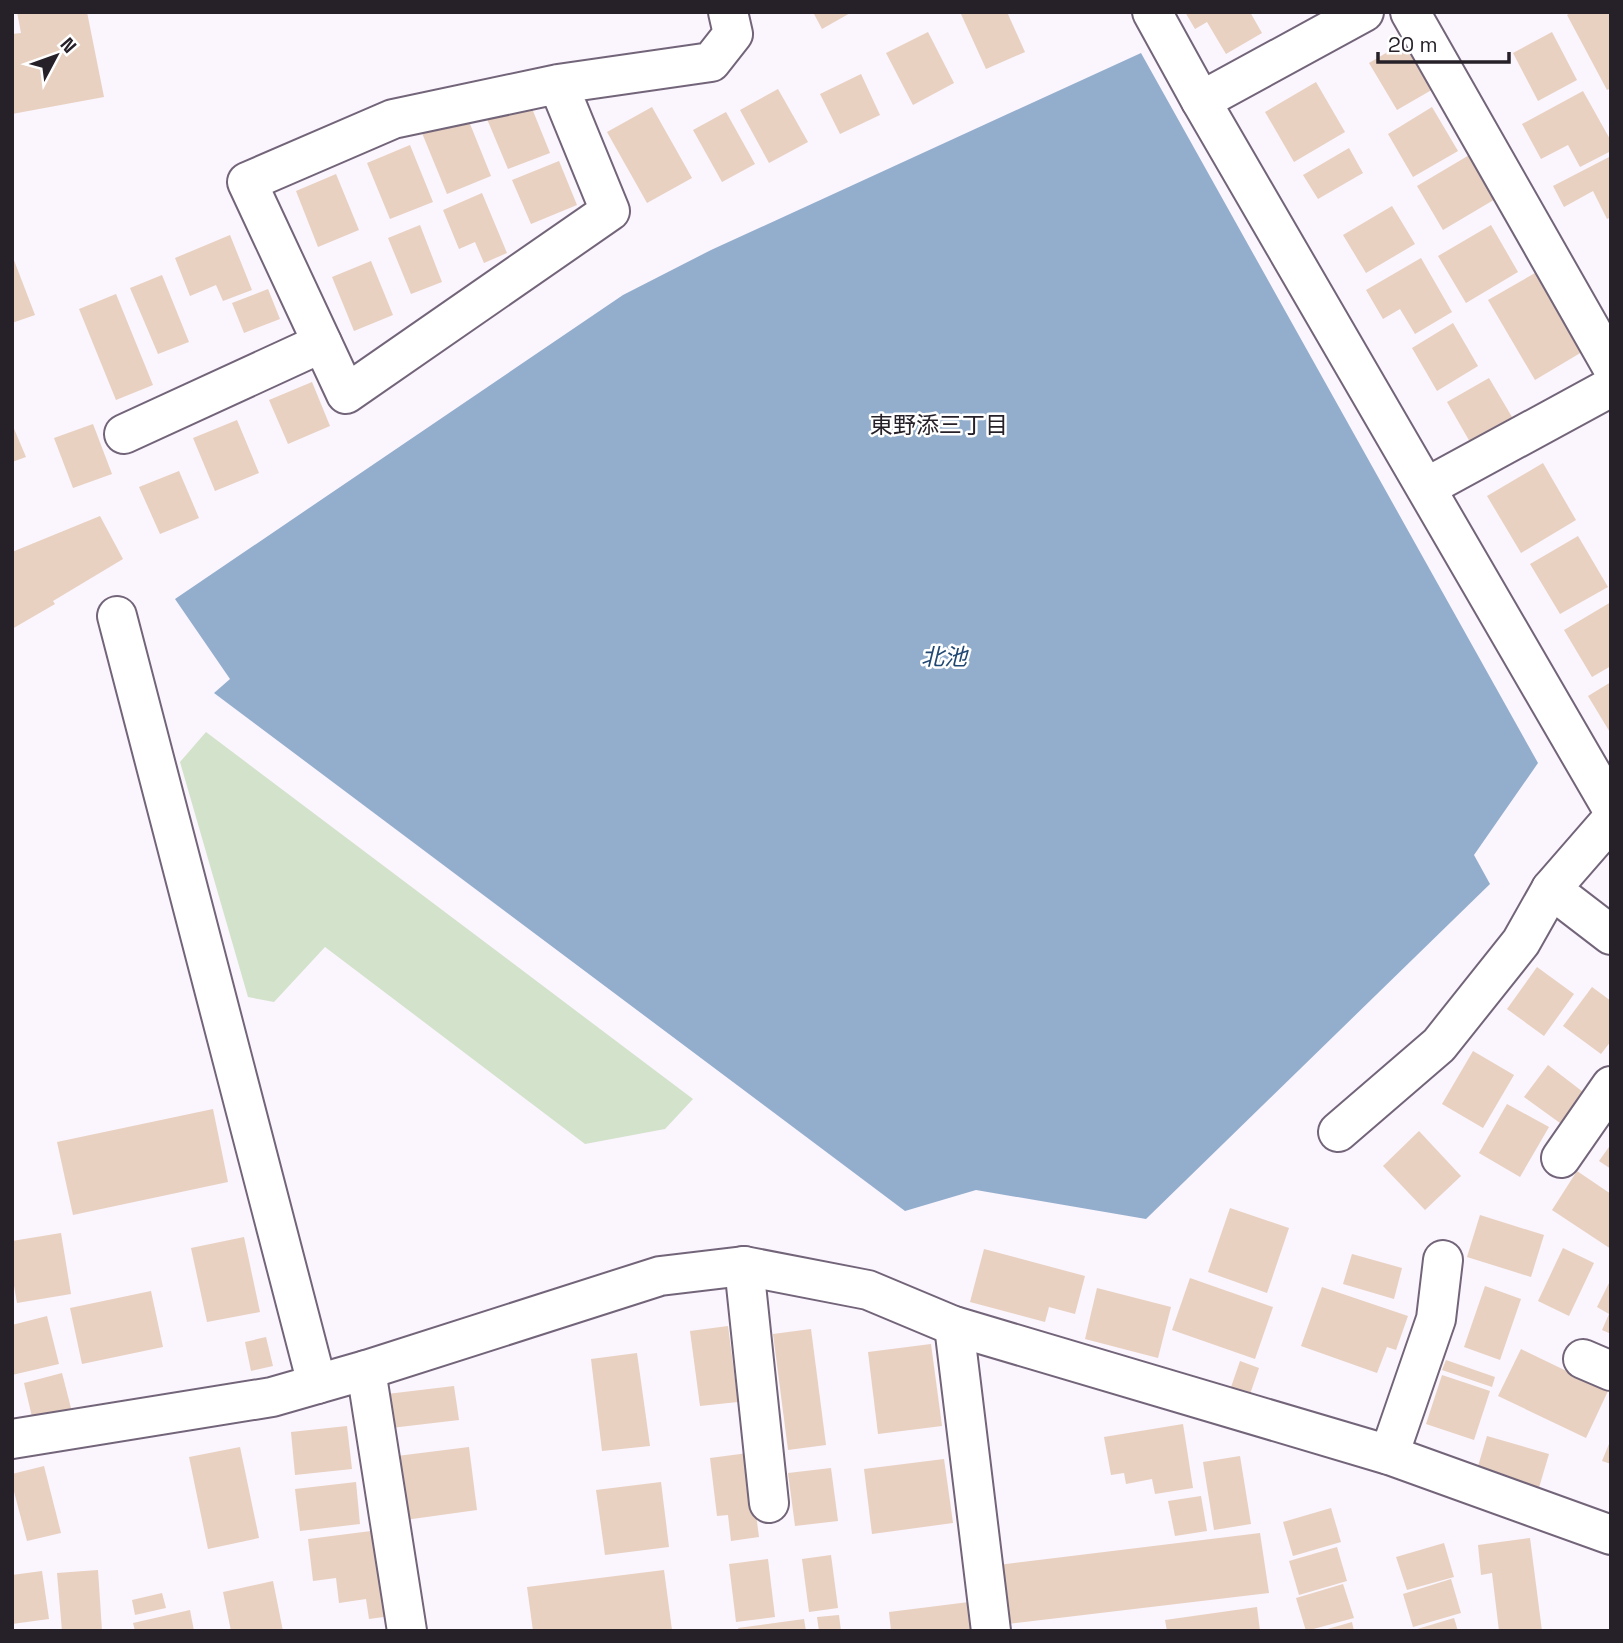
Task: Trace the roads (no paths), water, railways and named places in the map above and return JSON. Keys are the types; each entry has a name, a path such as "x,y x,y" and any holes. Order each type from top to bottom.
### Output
{"street":[{"path":"558,85 610,211 346,394 247,181 393,119 558,85 711,62 733,34 729,12"},
{"path":"1152,12 1611,807"},
{"path":"1201,101 1364,12"},
{"path":"1410,12 1611,365"},
{"path":"124,433 322,343"},
{"path":"1427,487 1611,387"},
{"path":"117,616 317,1384"},
{"path":"1338,1132 1439,1045 1521,942 1551,889 1611,820"},
{"path":"1551,889 1611,935"},
{"path":"1561,1158 1611,1086"},
{"path":"1389,1455 1436,1319 1443,1260"},
{"path":"12,1439 272,1397 366,1370 660,1276 744,1266 867,1290 954,1326 1389,1455 1611,1535"},
{"path":"744,1266 769,1503"},
{"path":"954,1326 991,1631"},
{"path":"366,1370 407,1631"}],"water":[{"name":"北池","path":"1141,53 1538,763 1474,855 1490,884 1146,1219 976,1190 905,1211 214,693 230,679 175,599 623,295 711,250"}],"district":[{"name":"東野添三丁目","path":"939,425"}]}
